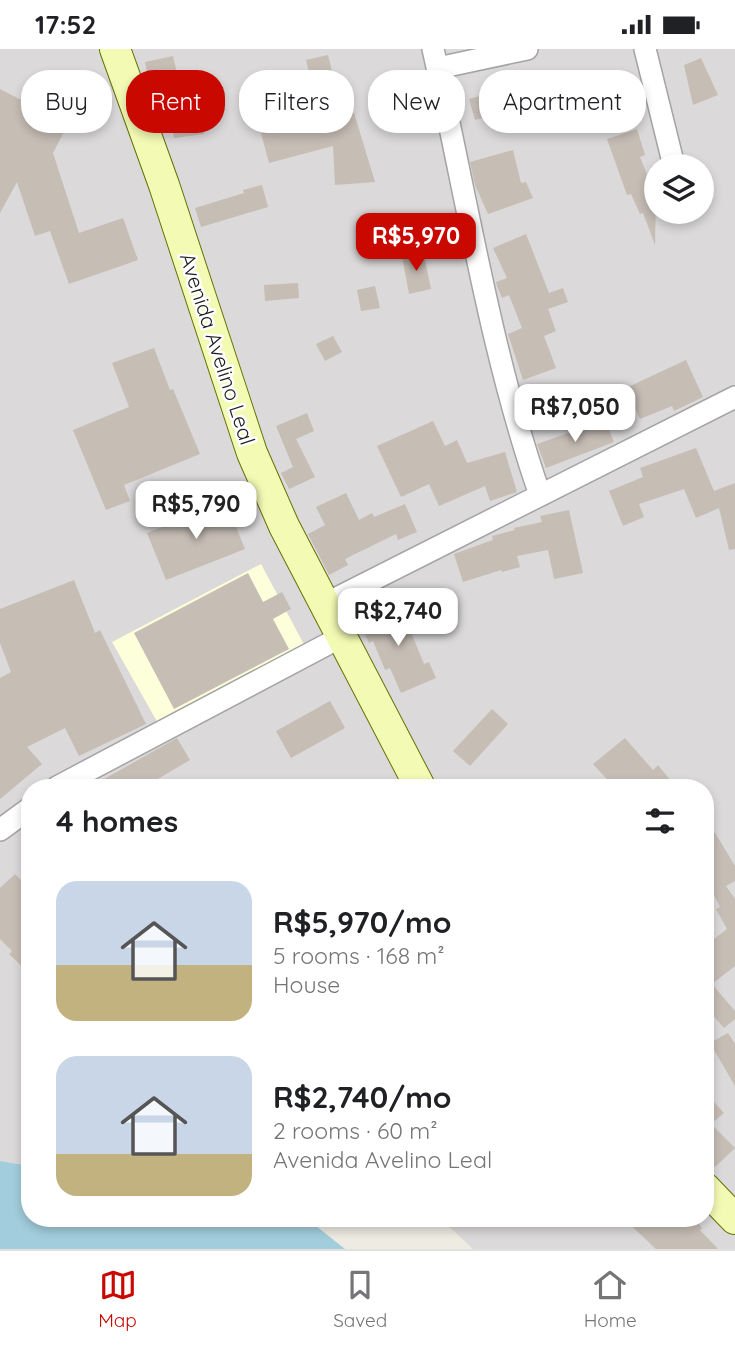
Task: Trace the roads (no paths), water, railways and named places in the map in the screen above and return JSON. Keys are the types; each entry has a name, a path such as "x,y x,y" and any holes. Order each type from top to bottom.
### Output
{"main road":[{"name":"Avenida Avelino Leal","path":"115,49 164,185 252,453 284,526 416,779"},
{"path":"714,1197 735,1219"}],"street":[{"path":"527,49 435,59 491,318 526,455 540,495"},
{"path":"645,49 671,154"},
{"path":"325,604 735,397"},
{"path":"72,779 341,637"},
{"path":"0,830 21,815"}],"water":[{"path":"0,1161 21,1164 21,1227 317,1227 345,1249 0,1249"}]}
